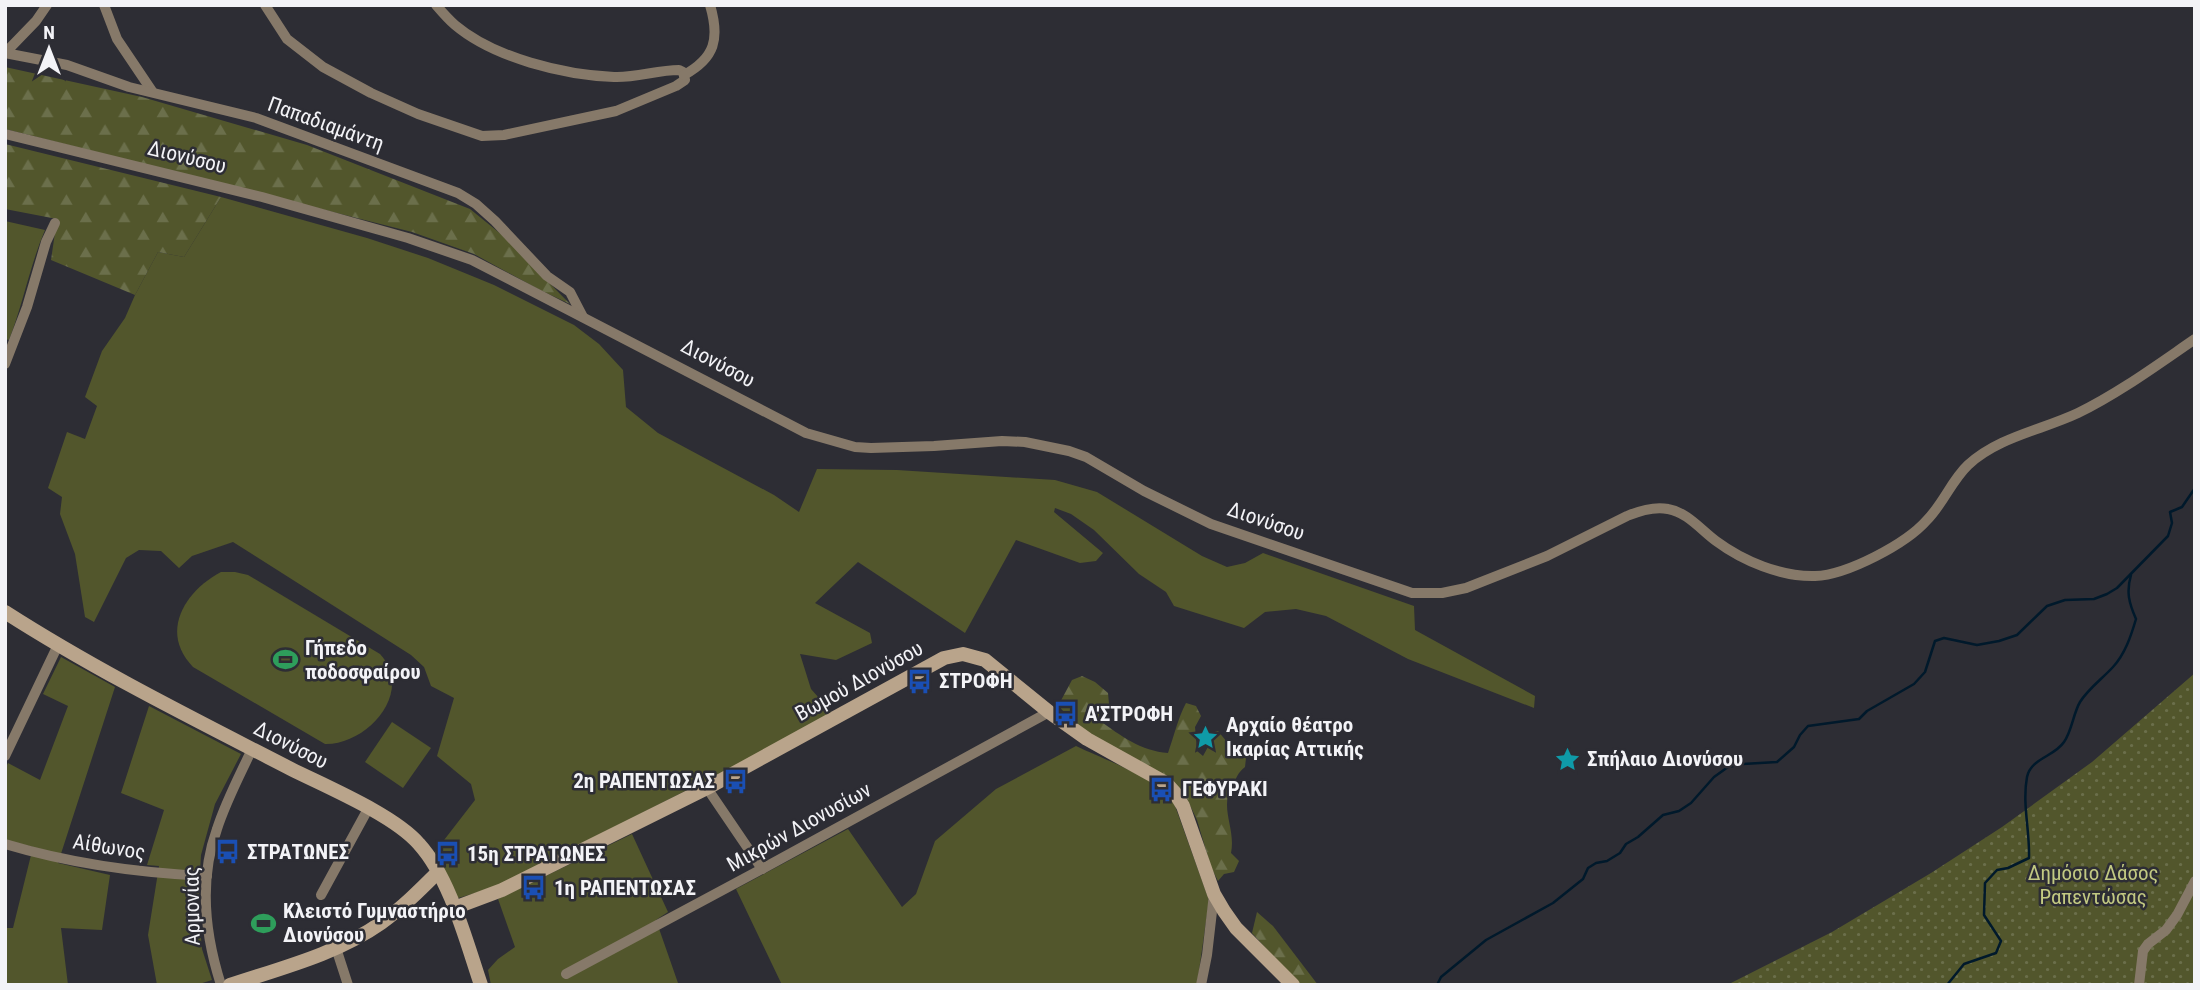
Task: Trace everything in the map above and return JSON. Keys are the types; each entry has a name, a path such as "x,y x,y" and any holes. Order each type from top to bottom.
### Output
{"street":[{"path":"6,52 36,21 47,5"},
{"path":"104,5 117,39 152,91"},
{"path":"265,5 287,39 323,67 418,114 482,136 505,135 616,111 683,82 684,75 706,60 712,48 714,25 710,5"},
{"path":"436,5 456,26 494,48 565,71 614,77 674,70 683,72 684,75"},
{"name":"Παπαδιαμάντη","path":"6,52 67,65 129,86 256,118 458,193 476,204 547,275 570,292 584,318"},
{"name":"Διονύσου","path":"5,134 262,197 408,238 472,260 806,433 855,447 934,446 1002,441 1025,442 1069,451 1086,457 1144,491 1211,524 1412,593 1442,593 1465,588 1548,556 1634,513 1658,508 1681,513 1717,542 1749,560 1773,569 1816,576 1843,570 1902,540 1927,522 1967,466 1989,449 2081,411 2195,339"},
{"path":"5,363 55,223"},
{"name":"Διονύσου","path":"5,612 144,693 396,824 428,854 438,872 454,908 481,985"},
{"path":"6,754 58,645"},
{"name":"Βωμού Διονύσου","path":"454,908 502,890 707,788 949,656 963,654 985,660 1049,712 1100,747 1157,776 1171,788 1183,806 1214,894 1236,928 1293,985"},
{"name":"Μικρών Διονυσίων","path":"566,974 1049,712"},
{"name":"Αρμονίας","path":"221,985 212,956 207,912 207,876 216,830 252,748"},
{"path":"707,788 762,869"},
{"path":"321,895 368,809"},
{"name":"Αίθωνος","path":"5,844 84,864 146,873 207,876"},
{"path":"230,985 335,948 381,923 400,909 438,872"},
{"path":"2139,985 2143,951 2178,915 2195,881"},
{"path":"1201,985 1214,894"},
{"path":"335,948 348,985"}],"green space":[{"path":"5,67 142,97 307,145 470,209 502,235 570,304 474,254 412,232 5,129"},
{"path":"5,144 221,197 184,257 158,252 135,295 51,260 57,219 5,209"},
{"path":"221,197 428,258 494,285 574,325 599,344 623,370 626,407 658,433 774,495 799,512 817,469 897,470 1055,480 1097,492 1202,556 1227,567 1245,563 1263,553 1414,606 1415,630 1535,696 1534,708 1408,659 1326,616 1296,609 1265,612 1244,628 1174,606 1166,592 1139,574 1094,530 1071,514 1055,508 1054,512 1103,553 1096,561 1080,563 1016,540 965,633 858,562 815,603 870,633 872,643 836,660 800,654 811,689 834,715 499,886 455,899 434,853 475,800 471,784 437,756 454,698 431,686 424,667 411,655 233,542 192,556 179,568 161,551 139,550 126,558 94,622 85,617 75,554 60,514 62,497 48,488 67,432 85,439 97,406 85,397 102,351 125,318 158,252 184,257"},
{"path":"5,221 45,230 9,340 5,339"},
{"name":"Γήπεδο ποδοσφαίρου","path":"221,572 248,575 380,654 389,669 392,684 389,699 370,726 341,742 325,744 193,667 183,654 177,627 187,601 208,580"},
{"path":"61,657 115,687 58,863 110,875 102,930 61,928 68,985 5,985 5,928 13,928 33,847 5,840 5,769 8,763 40,780 68,706 43,694"},
{"name":"Δημόσιο Δάσος Ραπεντώσας","path":"2195,673 2195,985 1727,985 1832,932 2002,827 2092,762"},
{"path":"1082,676 1108,693 1109,704 1099,711 1099,720 1132,742 1168,753 1186,703 1196,706 1201,716 1195,727 1197,751 1203,756 1211,733 1218,731 1231,747 1239,750 1246,758 1245,767 1232,786 1227,802 1231,853 1239,861 1234,872 1224,874 1218,881 1187,799 1081,728 1058,706 1072,680"},
{"path":"149,706 241,754 215,804 201,855 198,905 202,949 212,980 196,985 157,985 148,935 159,866 147,865 164,810 121,793"},
{"path":"392,722 431,748 403,788 365,762"},
{"path":"1076,746 1143,777 1174,803 1209,900 1197,985 782,985 736,889 848,829 902,907 916,894 935,841 996,789"},
{"path":"632,834 668,912 656,920 678,983 491,985 488,970 515,947 498,899"},
{"path":"1257,912 1273,926 1318,985 1299,985 1252,933"}],"waterway":[{"path":"1437,985 1441,977 1486,940 1553,903 1583,879 1588,868 1620,853 1626,844 1663,815 1679,811 1691,803 1714,777 1728,767 1777,762 1794,747 1808,726 1859,719 1867,711 1914,684 1925,672 1935,641 1944,638 1977,645 1999,641 2017,635 2047,606 2065,600 2094,599 2117,588 2168,536 2172,523 2170,512 2182,507 2195,488"},
{"path":"1947,985 1964,964 1996,953 2001,941 1984,915 1985,883 1997,870 2029,858 2025,797 2029,771 2064,742 2080,702 2113,667 2124,651 2136,619 2129,597 2131,575"}],"place":[{"name":"Γήπεδο ποδοσφαίρου","path":"285,660"},
{"name":"ΣΤΡΟΦΗ","path":"919,681"},
{"name":"Α'ΣΤΡΟΦΗ","path":"1065,714"},
{"name":"Αρχαίο θέατρο Ικαρίας Αττικής","path":"1206,737"},
{"name":"Σπήλαιο Διονύσου","path":"1567,759"},
{"name":"2η ΡΑΠΕΝΤΩΣΑΣ","path":"735,781"},
{"name":"ΓΕΦΥΡΑΚΙ","path":"1162,789"},
{"name":"ΣΤΡΑΤΩΝΕΣ","path":"227,852"},
{"name":"15η ΣΤΡΑΤΩΝΕΣ","path":"447,854"},
{"name":"1η ΡΑΠΕΝΤΩΣΑΣ","path":"534,888"},
{"name":"Κλειστό Γυμναστήριο Διονύσου","path":"263,923"}]}
